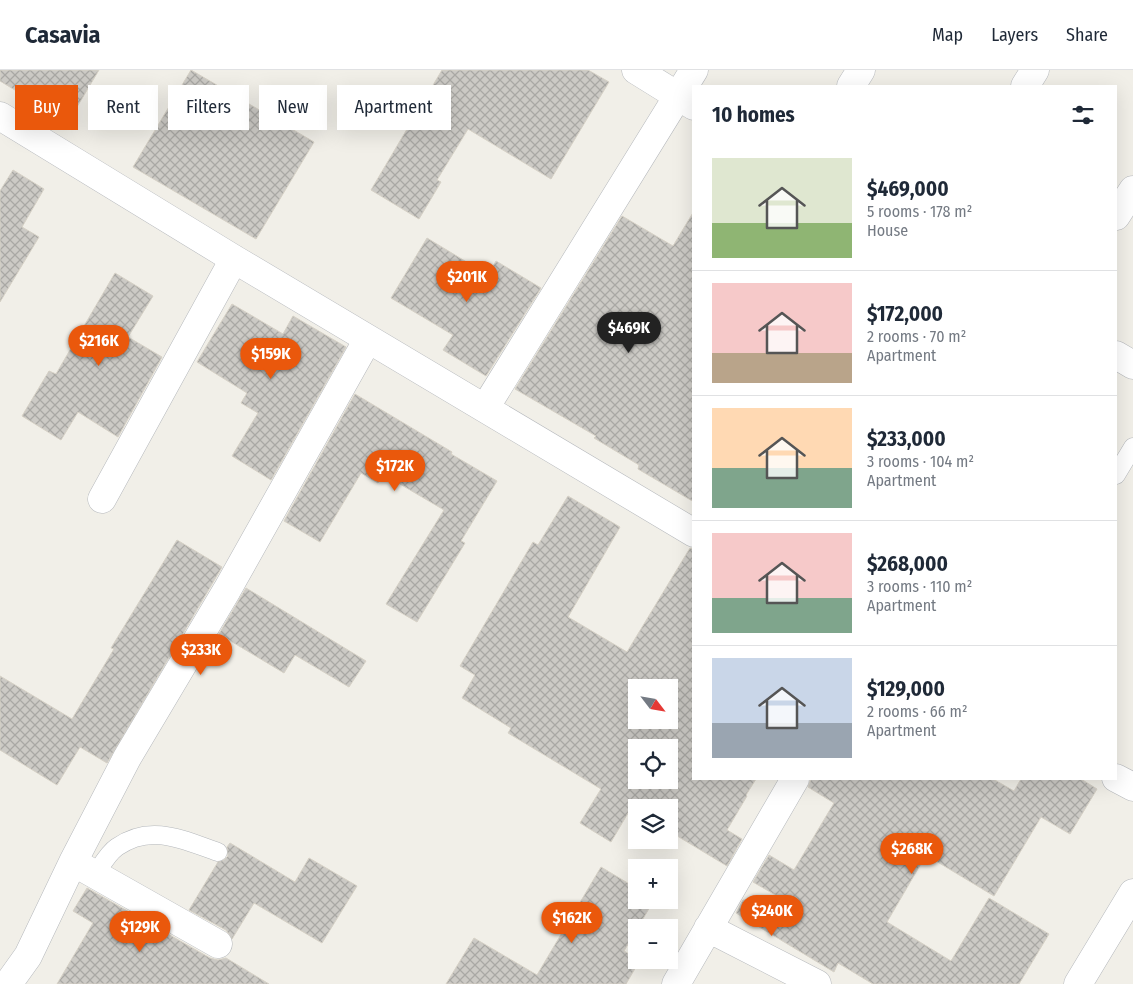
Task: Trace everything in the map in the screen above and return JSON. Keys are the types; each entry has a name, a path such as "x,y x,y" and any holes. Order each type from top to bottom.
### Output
{"street":[{"path":"636,70 686,101"},
{"path":"485,408 686,101 694,70"},
{"path":"852,85 861,70"},
{"path":"1026,85 1035,70"},
{"path":"0,116 234,259 692,532"},
{"path":"1117,214 1133,190"},
{"path":"102,499 234,259"},
{"path":"8,984 84,868 127,758 227,590 368,339"},
{"path":"1117,356 1133,365"},
{"path":"1117,779 1133,787"},
{"path":"676,984 794,780"},
{"path":"84,868 218,944"},
{"path":"1078,984 1133,893"},
{"path":"708,928 817,984"}],"lane":[{"path":"1117,474 1133,447"},
{"path":"84,868 137,837 163,834 218,852"}],"building":[{"path":"0,70 99,70 90,85 88,85 88,88 78,105 78,85 15,85 15,90 0,81"},
{"path":"191,70 217,85 182,85"},
{"path":"442,70 588,70 609,82 551,179 468,129 437,180 441,182 419,219 371,190 406,130 451,130 451,85 433,85"},
{"path":"249,104 259,110 259,130 294,130 314,142 256,239 133,167 155,130 158,130 158,125 168,108 168,130 249,130"},
{"path":"13,170 44,189 22,227 39,237 0,302 0,191"},
{"path":"692,214 692,501 638,469 639,465 594,438 596,436 515,389 622,216 673,246"},
{"path":"427,238 488,275 496,261 541,288 486,376 443,350 453,335 391,298"},
{"path":"115,273 153,296 128,337 162,357 118,437 78,412 61,440 22,416 49,371 56,374"},
{"path":"232,304 283,334 293,316 346,347 271,480 232,456 258,413 241,403 247,393 197,362"},
{"path":"355,394 497,481 461,541 465,543 417,622 386,604 444,510 383,474 378,483 361,473 320,542 284,521"},
{"path":"568,496 620,527 568,617 627,652 690,548 692,548 692,780 755,780 727,830 742,839 727,866 678,836 678,799 628,799 628,813 611,842 580,823 601,789 508,733 511,728 462,698 475,675 460,666 533,542 538,545"},
{"path":"177,540 222,567 107,763 80,747 57,785 0,750 0,676 72,719 114,649 111,648"},
{"path":"246,588 366,661 349,687 295,655 284,673 219,634"},
{"path":"811,780 995,780 1014,791 1020,780 1083,780 1097,789 1070,834 1041,817 994,896 926,855 887,922 951,961 989,898 1049,934 1019,984 873,984 838,963 834,972 736,913 743,900 784,900 753,882 769,855 794,870 834,803 808,787"},
{"path":"230,843 295,882 309,858 357,886 322,943 254,903 232,939 226,930 189,910 218,862 228,856 227,847"},
{"path":"601,867 628,883 628,909 649,909 643,919 628,919 628,944 624,951 628,953 628,969 635,969 626,984 446,984 474,938 537,975"},
{"path":"87,888 210,958 218,960 226,958 269,984 57,984 93,923 73,911"}]}
